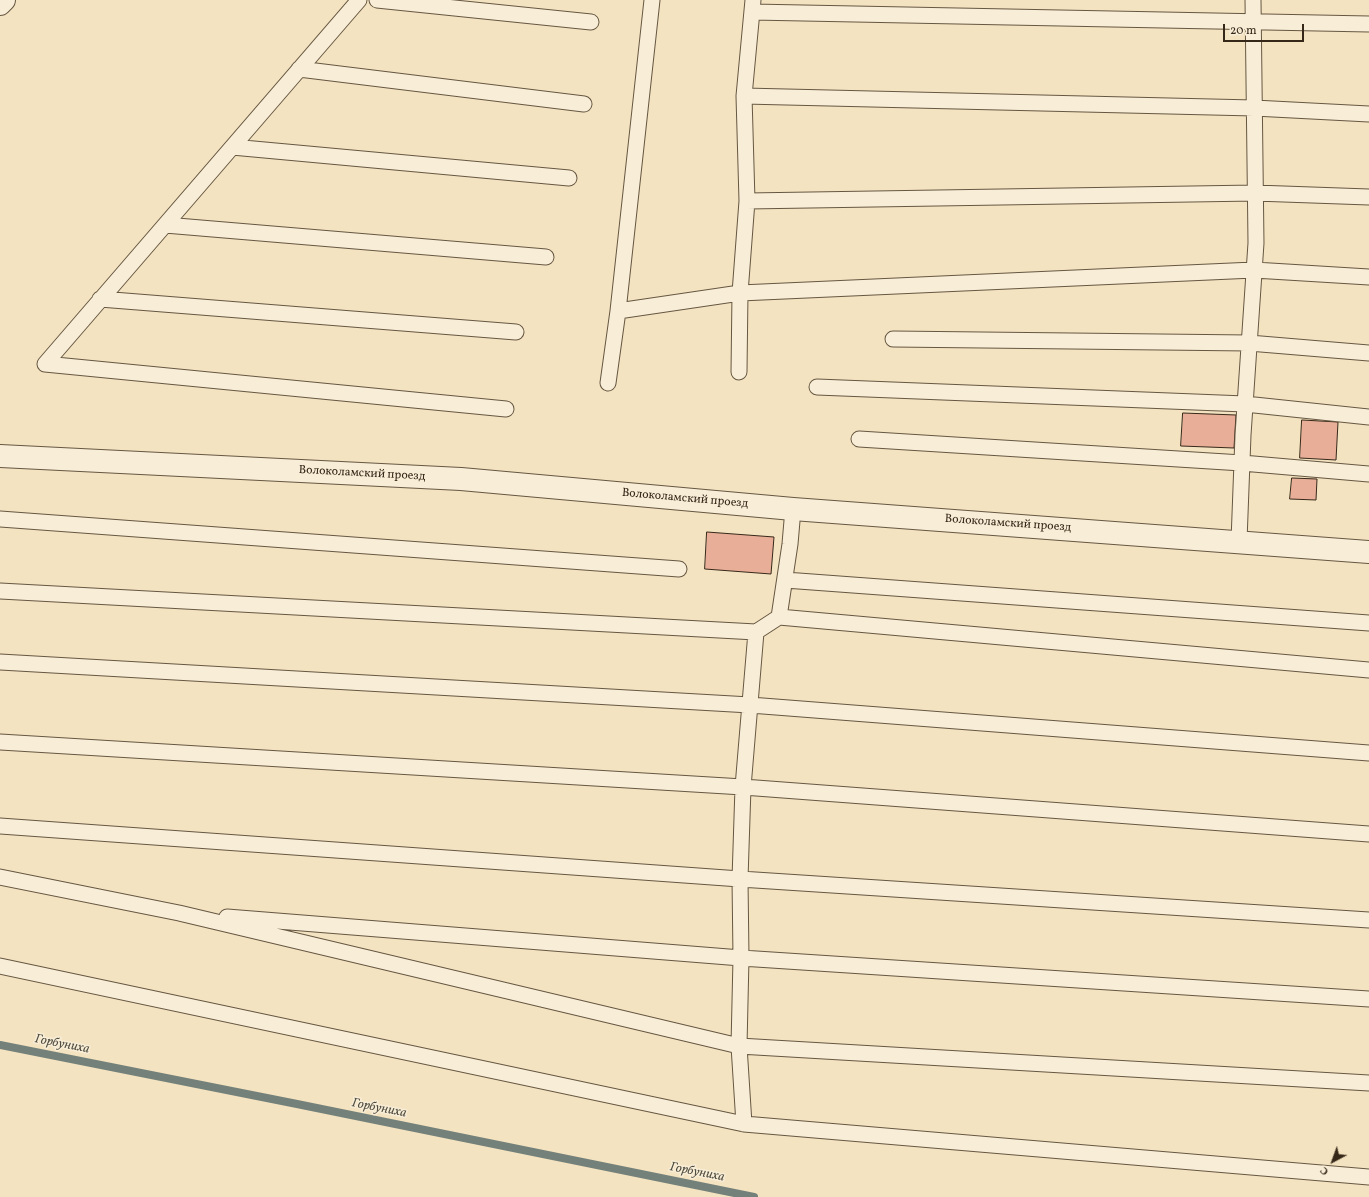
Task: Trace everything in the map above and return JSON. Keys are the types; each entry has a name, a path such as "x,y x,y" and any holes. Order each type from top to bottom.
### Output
{"street":[{"path":"0,4 4,0"},
{"name":"Волоколамский проезд","path":"0,456 461,479 792,509 1239,541 1369,552"}],"lane":[{"path":"359,0 45,364 506,409"},
{"path":"377,0 591,22"},
{"path":"608,383 618,311 652,0"},
{"path":"1239,541 1245,404 1256,243 1253,0"},
{"path":"739,372 740,293 748,201 744,96 753,6 1369,24"},
{"path":"299,69 584,104"},
{"path":"744,96 1254,108 1369,114"},
{"path":"232,147 569,178"},
{"path":"748,201 1255,193 1369,197"},
{"path":"164,225 546,256"},
{"path":"618,311 740,293 1254,270 1369,277"},
{"path":"100,299 516,332"},
{"path":"893,339 1249,343 1369,353"},
{"path":"817,387 1245,404 1369,416"},
{"path":"859,439 1242,463 1369,474"},
{"path":"779,617 790,544 792,509"},
{"path":"0,519 679,569"},
{"path":"785,580 1369,623"},
{"path":"0,591 756,632 779,617 1369,670"},
{"path":"744,1124 739,1046 741,958 740,879 744,786 756,632"},
{"path":"0,662 750,705 1369,753"},
{"path":"0,742 744,786 1369,834"},
{"path":"0,826 740,879 1369,920"},
{"path":"0,877 179,913 739,1046 1369,1083"},
{"path":"179,913 741,958 1369,999"},
{"path":"0,966 744,1124 1369,1177"}],"building":[{"path":"1183,413 1236,415 1234,448 1181,446"},
{"path":"1302,420 1338,422 1336,460 1300,458"},
{"path":"1292,478 1317,479 1316,500 1290,499"},
{"path":"707,532 774,537 771,574 705,569"}],"waterway":[{"name":"Горбуниха","path":"0,1045 754,1197"}]}
